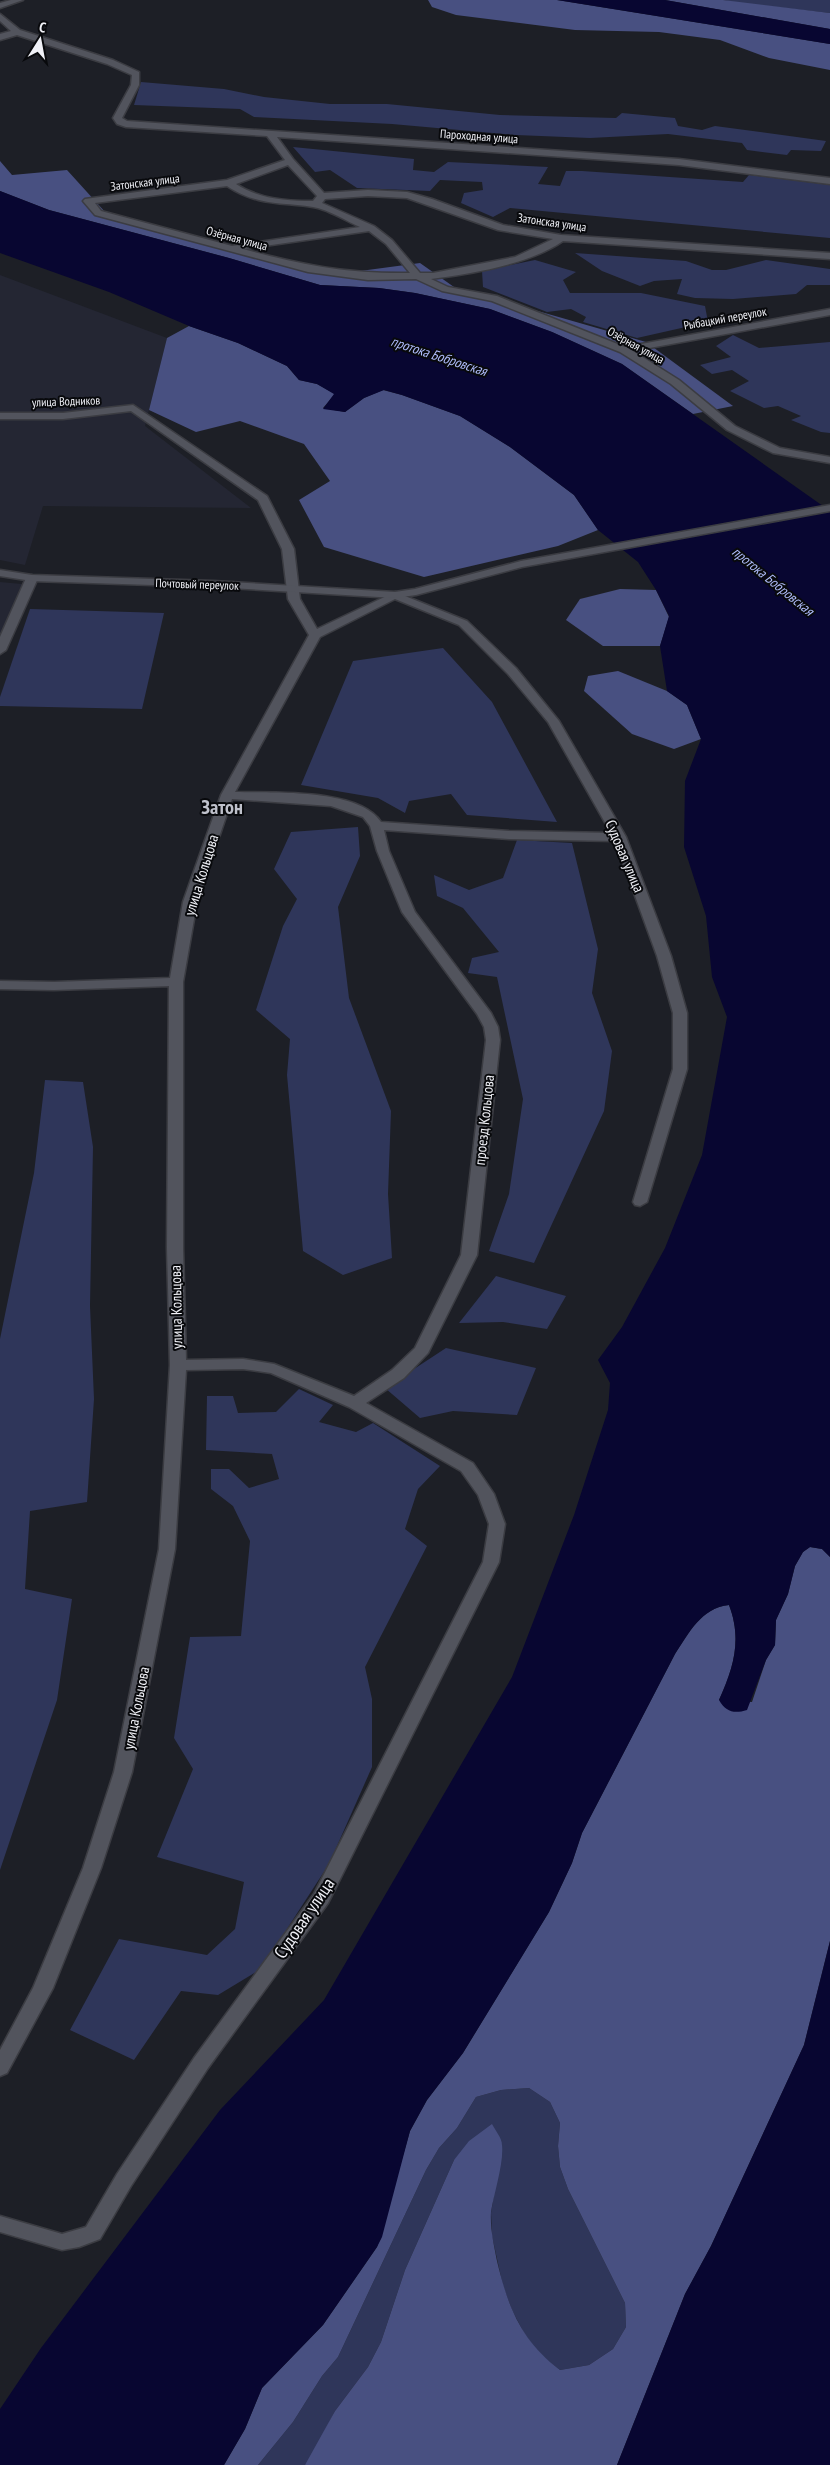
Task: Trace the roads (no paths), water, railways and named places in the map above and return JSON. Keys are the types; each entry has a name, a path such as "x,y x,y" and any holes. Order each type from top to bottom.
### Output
{"street":[{"path":"0,6 19,0"},
{"path":"0,17 17,32"},
{"path":"0,37 17,32"},
{"name":"Пароходная улица","path":"17,32 110,62 136,74 135,85 117,118 120,122 126,124 679,162 830,181"},
{"path":"271,135 290,161 322,196 316,204"},
{"name":"Затонская улица","path":"88,201 229,183 290,161"},
{"name":"Озёрная улица","path":"229,183 238,190 265,200 316,204 371,228 388,242 417,276 445,289 494,298 624,350 675,382 732,428 777,451 830,460"},
{"name":"Затонская улица","path":"322,196 368,193 407,195 502,228 561,238 830,256"},
{"name":"Озёрная улица","path":"88,201 98,213 308,269 368,277 433,276 518,259 548,247 561,238"},
{"path":"229,248 371,228"},
{"name":"Рыбацкий переулок","path":"624,350 830,312"},
{"name":"улица Водников","path":"0,416 63,416 133,408 263,498 288,549 292,589"},
{"path":"292,589 294,599 315,635 395,595 416,592 521,564 830,508"},
{"name":"Почтовый переулок","path":"0,573 32,578 395,595"},
{"path":"0,650 32,578"},
{"name":"Судовая улица","path":"395,595 463,623 512,671 553,721 620,837 664,956 680,1013 680,1069 640,1202"},
{"name":"улица Кольцова","path":"0,2068 47,1979 92,1868 124,1772 167,1549 178,1365 175,1248 176,982 190,902 227,795 315,635"},
{"path":"227,795 307,799 337,804 360,810 373,820 376,826 509,835 620,837"},
{"name":"проезд Кольцова","path":"355,1403 398,1374 422,1350 469,1254 493,1040 492,1027 484,1013 409,912 383,851 376,826"},
{"path":"0,985 54,986 176,982"},
{"path":"178,1365 243,1364 274,1369 355,1403"},
{"name":"Судовая улица","path":"0,2224 62,2242 80,2239 93,2233 124,2180 201,2063 322,1898 491,1562 497,1524 486,1494 467,1467 355,1403"}],"water":[{"path":"557,0 665,0 830,29 830,44"},
{"name":"протока Бобровская","path":"0,191 49,210 229,258 320,285 379,288 415,293 490,309 552,332 622,364 830,511 830,1557 822,1549 810,1547 803,1552 795,1566 788,1594 776,1620 775,1645 766,1660 747,1710 731,1711 724,1707 719,1700 729,1676 736,1641 733,1617 729,1605 719,1607 703,1616 685,1638 582,1833 572,1863 549,1912 463,2053 427,2100 410,2131 382,2237 377,2247 323,2325 262,2388 245,2429 224,2465 0,2465 0,2409 41,2348 220,2110 324,2000 512,1677 574,1515 608,1410 610,1383 598,1360 622,1327 665,1248 702,1155 727,1017 712,977 706,916 684,847 685,781 701,739 687,705 667,691 660,646 669,616 656,590 638,562 598,530 574,495 510,447 460,416 384,390 364,398 345,412 323,409 334,394 317,384 299,380 287,366 238,343 189,326 109,292 0,253"},
{"path":"830,1941 830,2465 617,2465 685,2294 711,2246 804,2045"}],"district":[{"name":"Затон","path":"222,807"}]}
